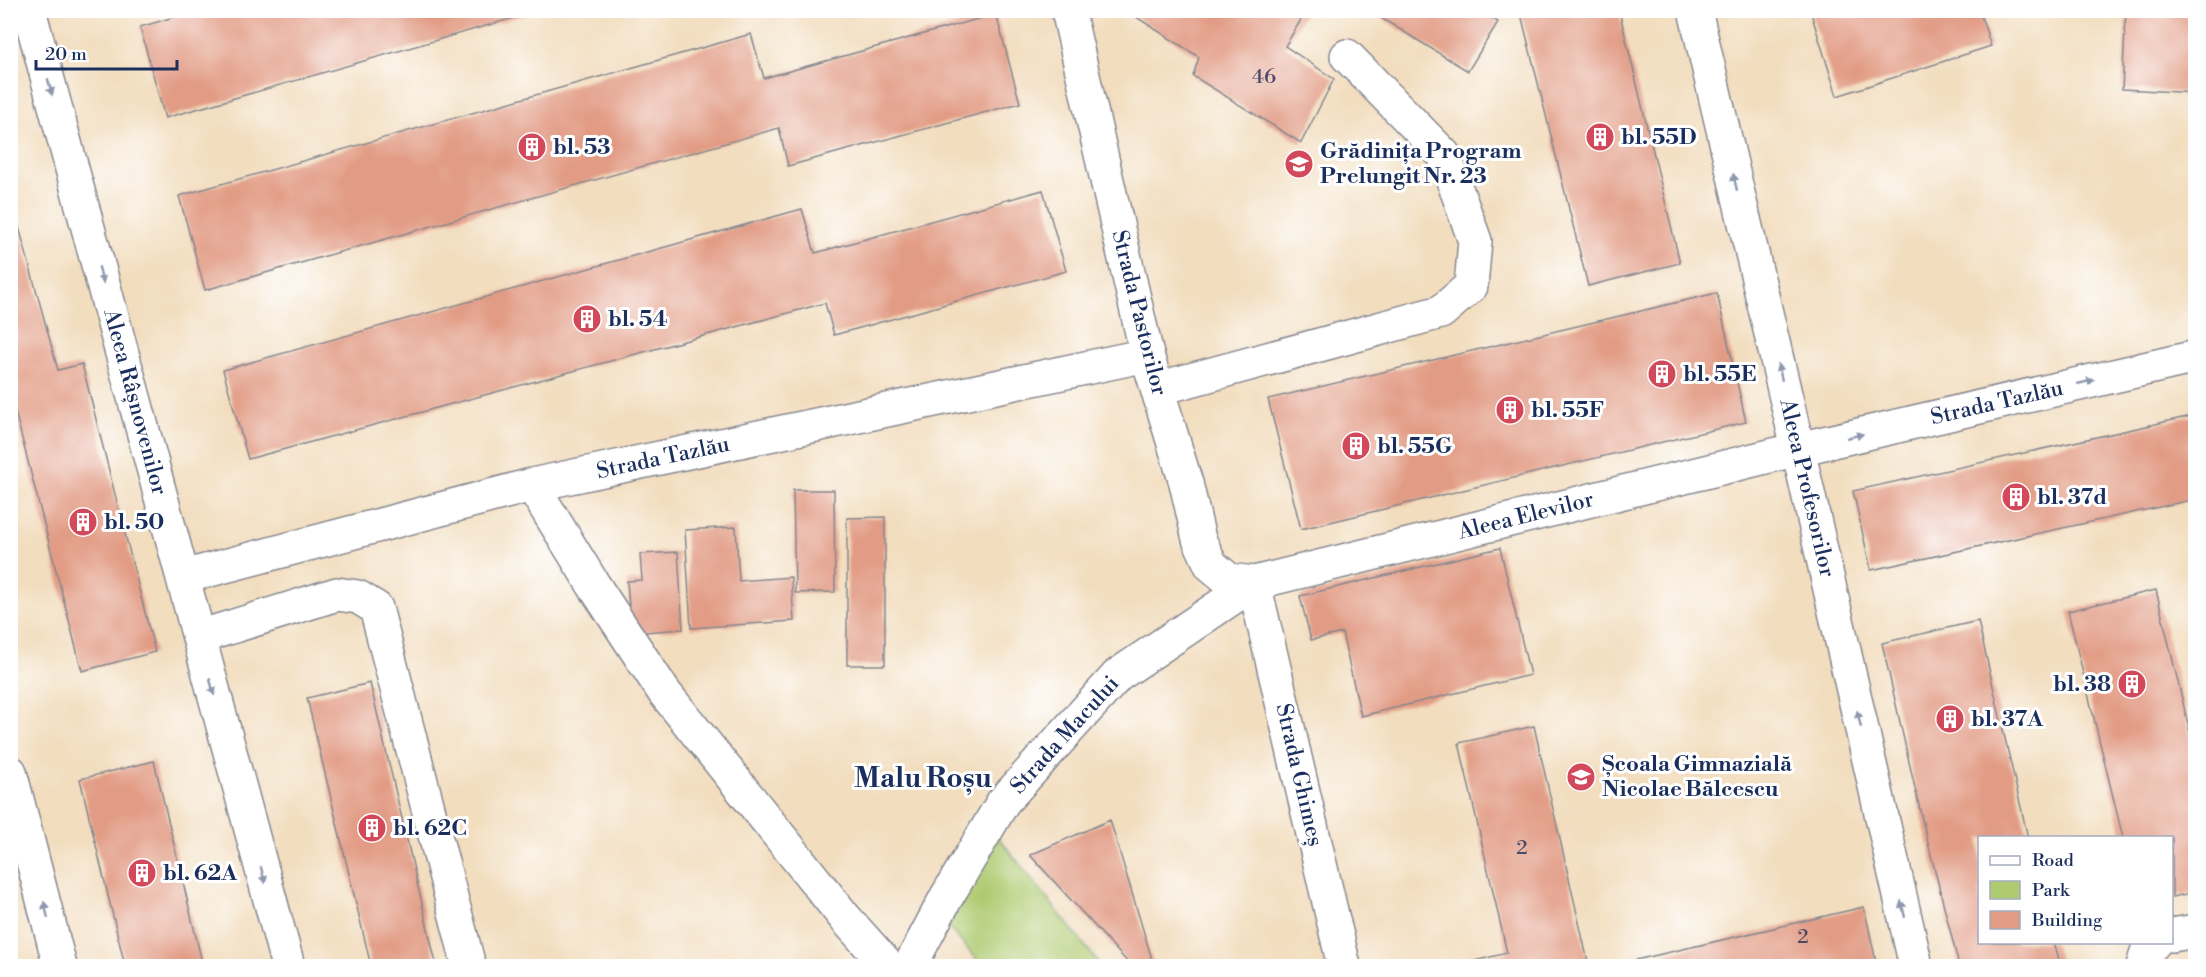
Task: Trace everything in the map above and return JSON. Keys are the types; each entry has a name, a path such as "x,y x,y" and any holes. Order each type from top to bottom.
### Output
{"street":[{"name":"Aleea Râșnovenilor","path":"29,10 288,966"},
{"name":"Strada Pastorilor","path":"1068,10 1148,355 1186,483 1199,539 1210,565 1229,580 1254,583"},
{"name":"Aleea Profesorilor","path":"1695,10 1916,966"},
{"path":"1157,389 1441,312 1472,286 1475,241 1444,155 1347,56"},
{"name":"Strada Tazlău","path":"183,577 532,485 1148,355"},
{"name":"Strada Tazlău","path":"1798,449 2196,357"},
{"name":"Aleea Elevilor","path":"1254,583 1798,449"},
{"path":"532,485 592,584 664,692 846,920 888,966"},
{"name":"Strada Macului","path":"910,966 946,898 1003,802 1118,675 1254,583"},
{"name":"Strada Ghimeș","path":"1254,583 1344,966"},
{"path":"199,637 337,594 358,597 376,609 469,966"},
{"path":"10,772 60,966"},
{"path":"2173,935 2196,931"},
{"path":"2143,966 2148,949 2152,944"}],"green space":[{"path":"995,833 1101,966 983,966 945,924"}],"building":[{"path":"198,10 538,11 165,118 140,27"},
{"name":"Grădinița Program Prelungit Nr. 23","path":"1136,10 1307,10 1285,46 1334,79 1301,143 1193,76 1199,57 1133,15"},
{"name":"Grădinița Program Prelungit Nr. 23","path":"1368,10 1479,10 1498,22 1468,71"},
{"name":"bl. 55D","path":"1520,10 1619,10 1680,263 1588,286"},
{"path":"1810,10 1979,10 1991,46 1837,96"},
{"path":"2126,10 2196,10 2196,93 2122,89"},
{"name":"bl. 53","path":"996,14 1020,103 788,166 779,128 205,290 179,196 751,34 764,78"},
{"name":"bl. 54","path":"1043,190 1066,271 834,335 825,303 248,459 223,370 802,209 815,253"},
{"name":"bl. 50","path":"10,194 58,370 82,364 155,652 82,671 10,392"},
{"path":"1717,293 1746,422 1301,529 1268,399"},
{"name":"bl. 37d","path":"2196,415 2196,499 1871,570 1853,491"},
{"path":"793,490 834,490 835,592 795,593"},
{"path":"885,517 885,665 847,665 847,518"},
{"path":"736,527 739,581 791,577 794,621 691,628 685,530"},
{"path":"1500,548 1530,675 1361,716 1342,633 1311,640 1300,596"},
{"path":"678,552 683,629 631,633 627,581 642,580 640,554"},
{"name":"bl. 38","path":"2156,590 2196,757 2196,892 2173,897 2173,836 2123,836 2068,611"},
{"name":"bl. 37A","path":"1978,621 2028,836 1978,836 1978,944 2055,944 2061,966 1959,966 1922,819 1882,643"},
{"name":"bl. 62C","path":"370,683 437,966 371,966 307,698"},
{"path":"1534,726 1589,966 1454,966 1507,953 1459,743"},
{"name":"bl. 62A","path":"154,761 203,966 125,966 80,779"},
{"path":"1110,820 1154,966 1131,966 1030,855"},
{"path":"1864,907 1877,966 1610,966"}],"place":[{"name":"bl. 55D","path":"1600,137"},
{"name":"bl. 53","path":"532,147"},
{"name":"Grădinița Program Prelungit Nr. 23","path":"1299,164"},
{"name":"bl. 54","path":"587,319"},
{"name":"bl. 55E","path":"1662,374"},
{"name":"bl. 55F","path":"1510,410"},
{"name":"bl. 55G","path":"1356,446"},
{"name":"bl. 37d","path":"2016,497"},
{"name":"bl. 50","path":"83,522"},
{"name":"bl. 38","path":"2132,684"},
{"name":"bl. 37A","path":"1950,719"},
{"name":"Școala Gimnazială Nicolae Bălcescu","path":"1581,777"},
{"name":"bl. 62C","path":"372,828"},
{"name":"bl. 62A","path":"142,873"}],"district":[{"name":"Malu Roșu","path":"923,778"}]}
